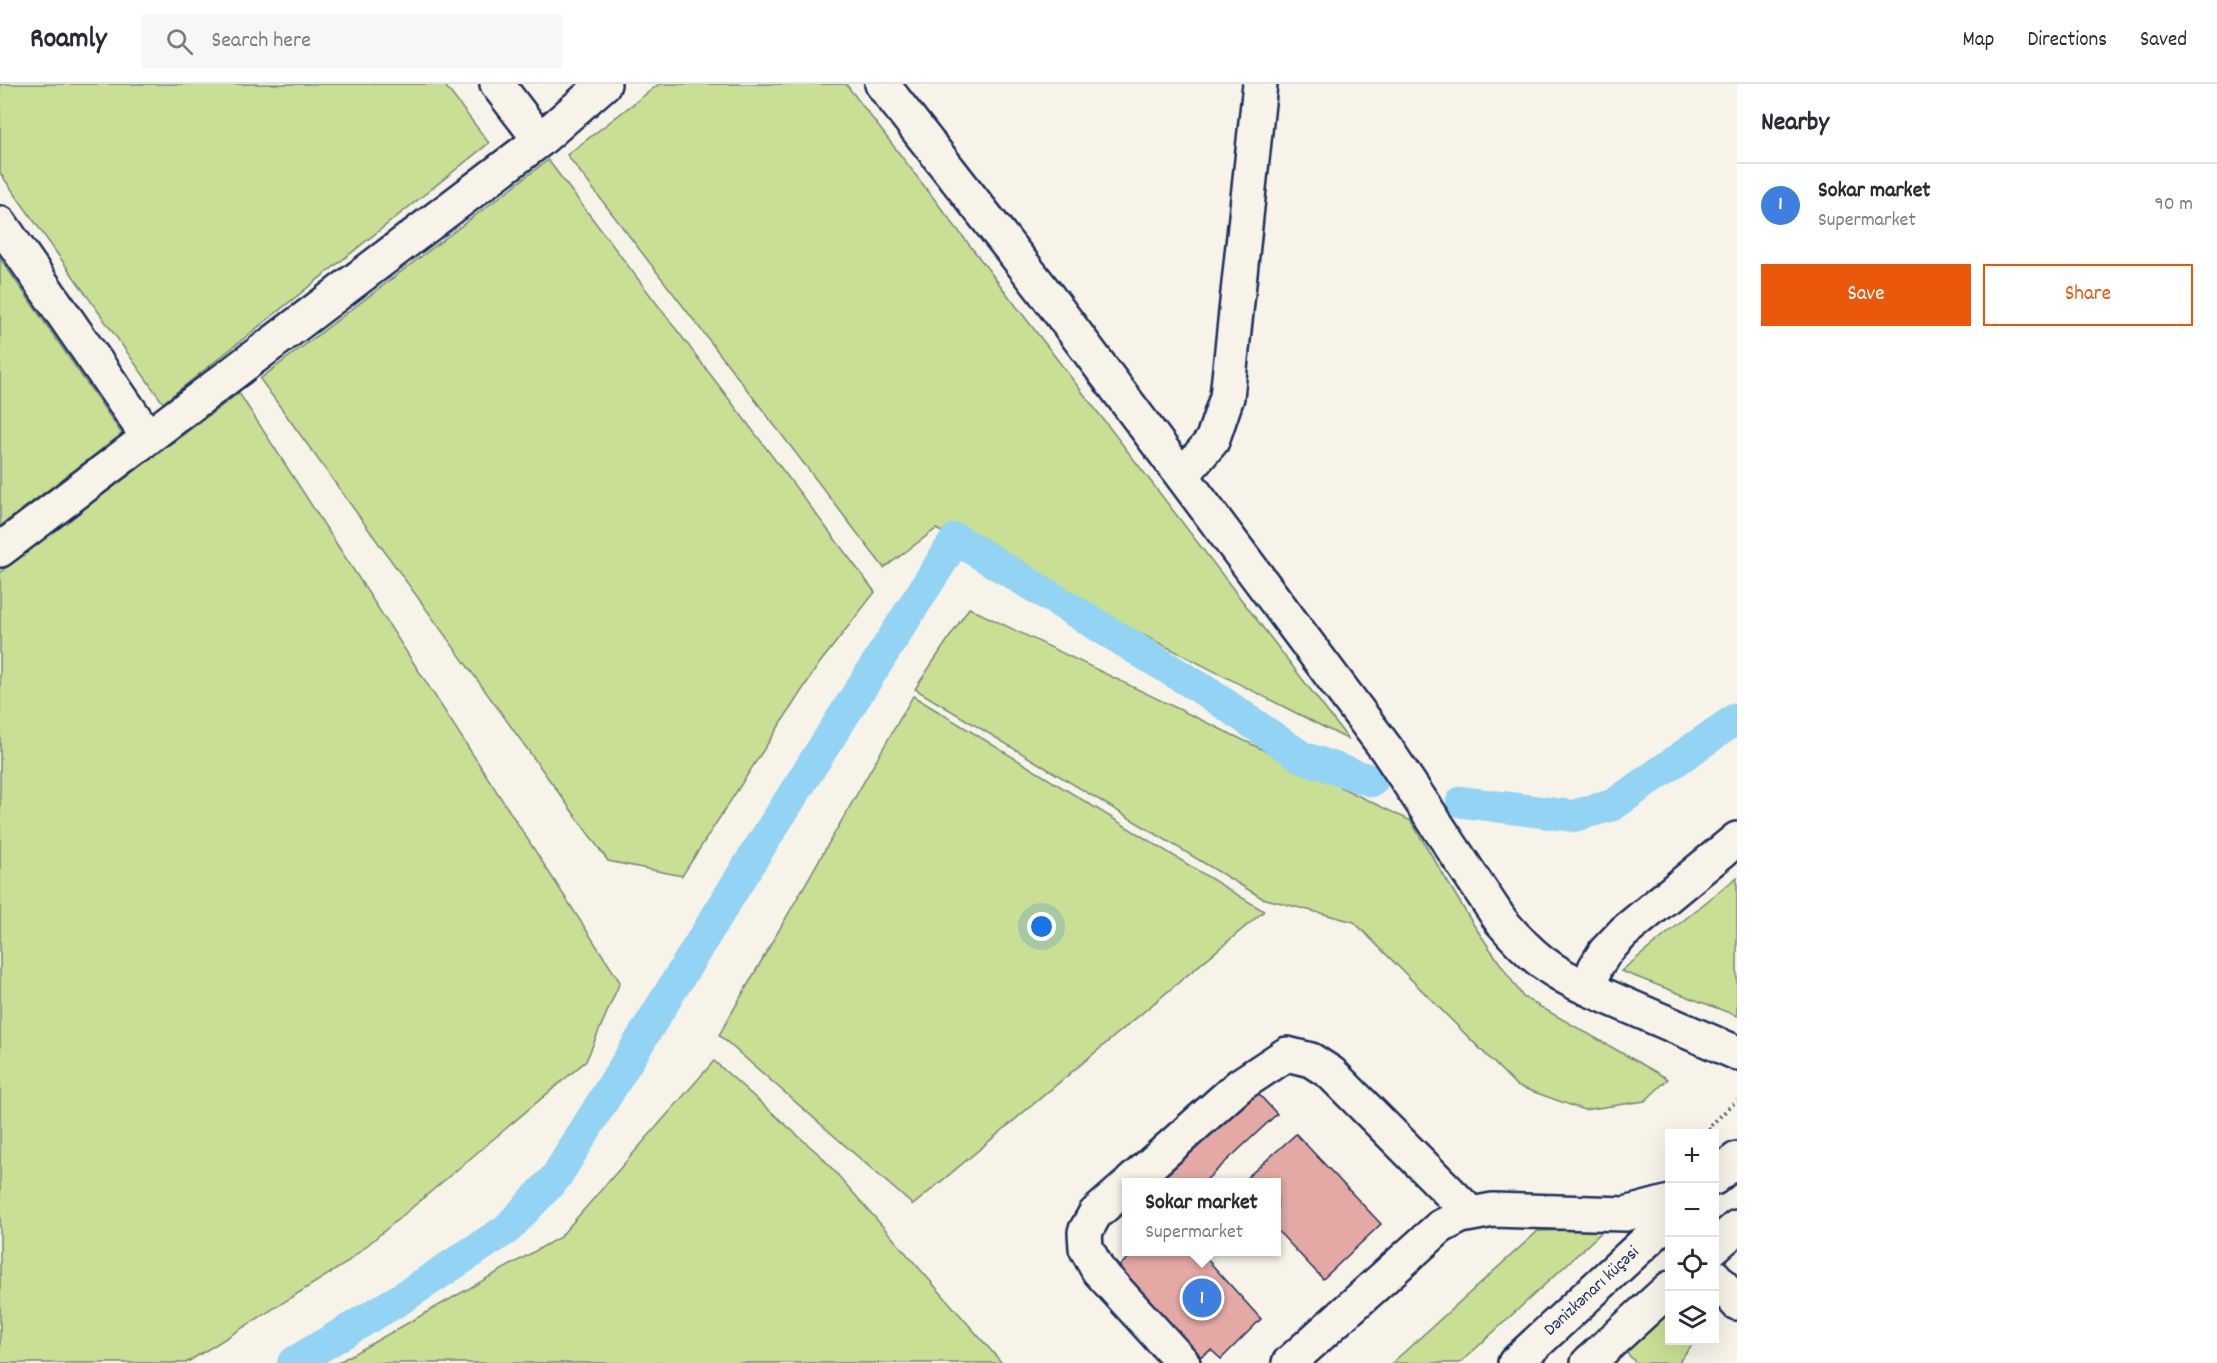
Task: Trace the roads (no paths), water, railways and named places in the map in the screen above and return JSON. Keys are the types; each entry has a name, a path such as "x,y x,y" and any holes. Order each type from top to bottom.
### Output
{"main road":[{"path":"497,84 540,141"},
{"path":"0,550 540,141 604,84"},
{"path":"882,84 1043,290 1386,750 1501,921 1519,942 1542,963 1563,977 1737,1053"},
{"path":"1182,476 1212,441 1227,397 1260,84"},
{"path":"0,223 148,437"},
{"path":"1591,990 1595,968 1605,952 1624,932 1737,839"},
{"path":"1135,1178 1240,1085 1287,1054 1311,1060 1331,1073 1470,1214"},
{"path":"1719,1174 1737,1159"},
{"path":"1122,1190 1095,1214 1084,1232 1086,1248 1098,1270 1183,1363"},
{"path":"1289,1363 1440,1227 1461,1216 1493,1210 1625,1214 1665,1203"},
{"name":"Dənizkənarı küçəsi","path":"1515,1363 1665,1224"},
{"path":"1719,1243 1737,1227"},
{"path":"1719,1282 1737,1303"},
{"path":"1588,1363 1667,1291"}],"waterway":[{"path":"293,1363 402,1298 507,1229 556,1177 754,856 956,539 1210,694 1302,757 1372,781"},
{"path":"1462,802 1573,816 1613,805 1737,718"}],"place":[{"name":"Sokar market","path":"1202,1298"}]}
